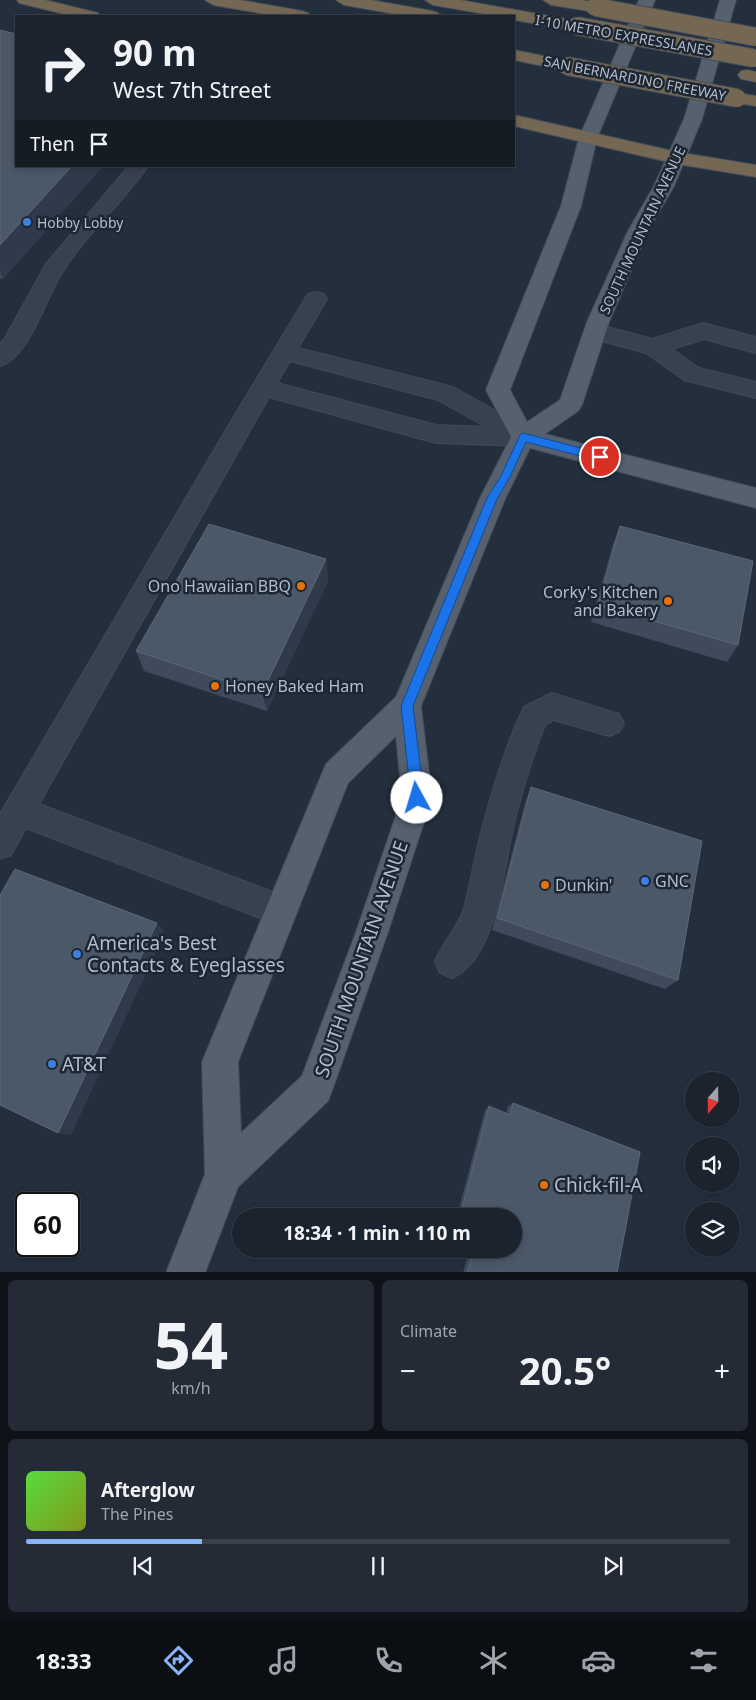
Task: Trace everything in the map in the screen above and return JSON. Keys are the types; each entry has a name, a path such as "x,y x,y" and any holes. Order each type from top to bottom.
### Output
{"highway":[{"path":"26,0 88,15"},
{"path":"213,0 296,15"},
{"path":"344,0 426,15"},
{"name":"I-10 METRO EXPRESSLANES","path":"433,0 577,26 753,67"},
{"path":"551,0 756,37"},
{"name":"I-10 METRO EXPRESSLANES","path":"606,48 643,56"},
{"name":"SAN BERNARDINO FREEWAY","path":"515,56 756,101"},
{"name":"I-10 METRO EXPRESSLANES","path":"691,64 753,67"},
{"path":"515,121 677,158 756,172"}],"main road":[{"path":"647,0 588,138 571,206 498,390 523,437 756,498"},
{"name":"SOUTH MOUNTAIN AVENUE","path":"185,1272 224,1174 220,1062 337,774 407,706 493,498 505,477 523,437 570,405 594,332 638,232 677,158 693,118 728,0"},
{"name":"SOUTH MOUNTAIN AVENUE","path":"224,1174 315,1088 372,932 417,798 407,706"}],"lane":[{"path":"0,358 14,343 53,270 138,167"},
{"path":"0,844 263,387 316,299"},
{"path":"653,347 703,331 756,344"},
{"path":"594,332 653,347 692,374 756,390"},
{"path":"284,352 444,393 523,437"},
{"path":"263,387 436,434 523,437"},
{"path":"452,961 470,937 480,908 500,819 534,716 552,706 609,723"},
{"path":"19,811 281,910"}],"building":[{"path":"0,30 15,34 15,167 71,167 0,245"},
{"path":"209,524 326,559 262,693 136,651"},
{"name":"Corky's Kitchen and Bakery","path":"620,526 753,561 738,645 598,605"},
{"path":"531,787 702,841 678,980 497,918"},
{"path":"15,869 157,923 58,1133 0,1105 0,895"},
{"name":"Chick-fil-A","path":"513,1103 640,1152 617,1272 467,1272 471,1258 522,1258 522,1208 462,1208 489,1106 510,1115"}],"place":[{"name":"Hobby Lobby","path":"27,222"},
{"name":"Ono Hawaiian BBQ","path":"301,586"},
{"name":"Corky's Kitchen and Bakery","path":"668,601"},
{"name":"Honey Baked Ham","path":"215,686"},
{"name":"GNC","path":"645,881"},
{"name":"Dunkin'","path":"545,885"},
{"name":"America's Best Contacts & Eyeglasses","path":"77,954"},
{"name":"AT&T","path":"52,1064"},
{"name":"Chick-fil-A","path":"544,1185"}],"route":[{"path":"417,798 407,706 493,498 505,477 523,437 600,457"}]}
